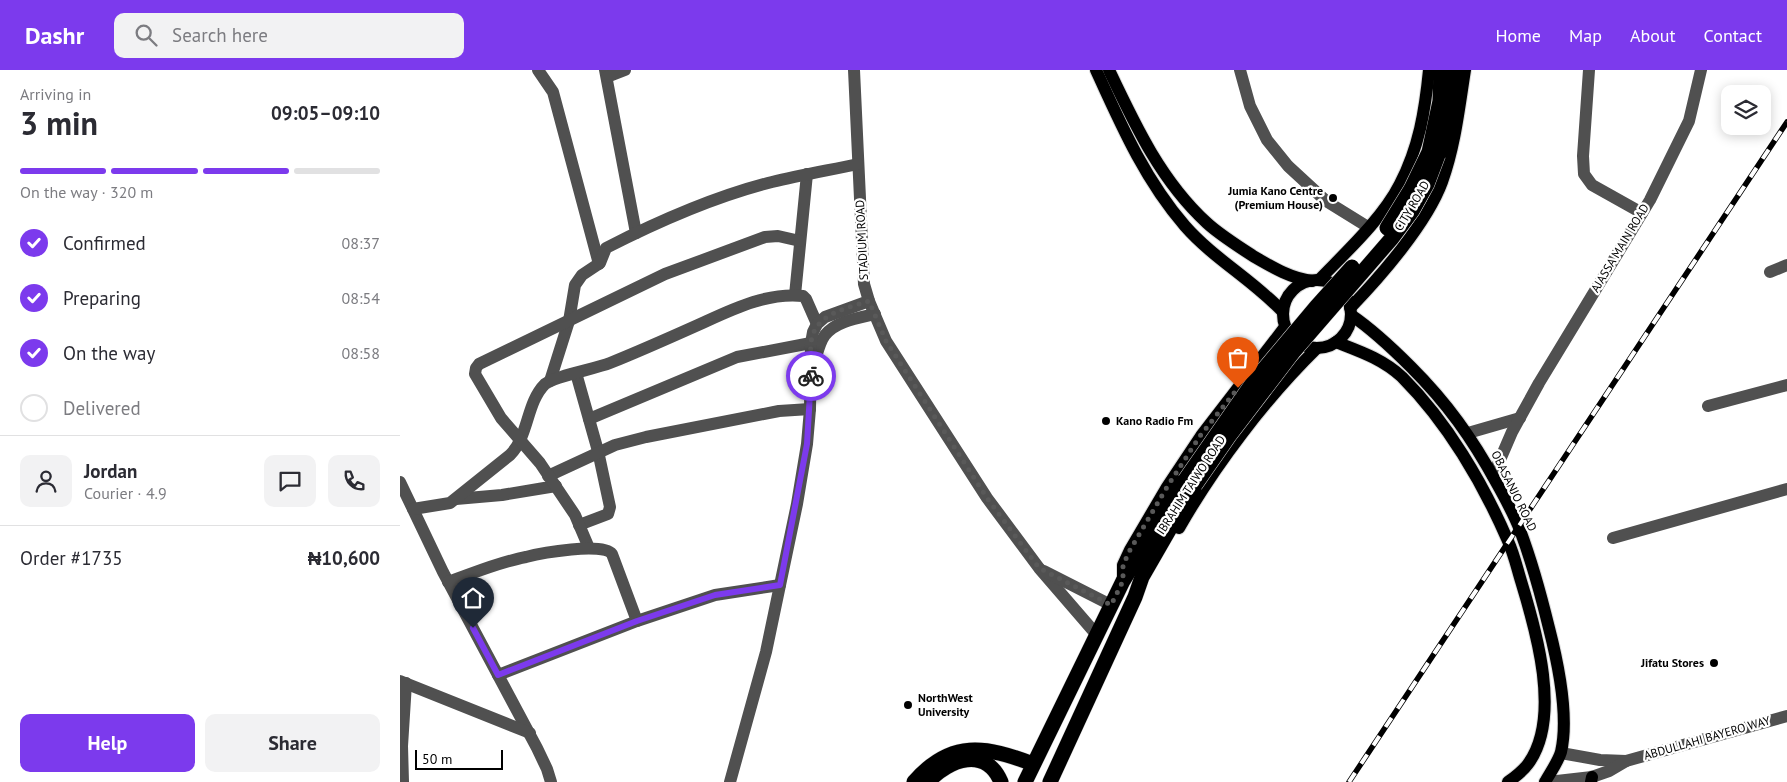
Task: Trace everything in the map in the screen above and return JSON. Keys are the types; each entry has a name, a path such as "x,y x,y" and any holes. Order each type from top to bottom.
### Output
{"highway":[{"path":"1131,576 1190,482 1229,436 1287,358 1392,238 1412,211 1427,184 1440,101 1441,70"},
{"path":"1433,154 1447,127 1454,70"},
{"name":"IBRAHIM TAIWO ROAD","path":"1050,782 1135,597 1131,576"},
{"name":"IBRAHIM TAIWO ROAD","path":"1025,782 1096,634 1111,605 1131,576"},
{"path":"914,782 935,763 951,755 968,750 981,749 1006,754 1033,764"},
{"path":"928,782 950,764 970,760 982,762 992,767 1001,782"}],"main road":[{"path":"1096,70 1130,144 1161,196 1185,226 1206,247 1266,294 1283,312"},
{"path":"1109,70 1141,136 1161,171 1183,200 1208,224 1241,248 1288,275 1300,280 1315,280 1330,283 1346,297 1350,312 1349,326 1344,335 1336,342 1317,348 1298,342 1291,336 1285,327 1283,312 1289,294 1303,283 1315,280"},
{"name":"CITY ROAD","path":"1315,280 1368,227 1400,186 1416,147 1423,122 1430,70"},
{"name":"CITY ROAD","path":"1350,312 1412,235 1442,184 1456,132 1465,70"},
{"name":"OBASANJO ROAD","path":"1350,312 1378,335 1425,381 1468,433 1493,476 1519,528 1528,553 1555,654 1561,692 1563,730 1561,753 1547,782"},
{"name":"IBRAHIM TAIWO ROAD","path":"1131,576 1123,565 1167,487 1200,436 1285,327"},
{"path":"1336,342 1379,360 1400,376 1421,397 1453,439 1509,543 1537,637 1543,666 1544,708 1543,726 1528,764 1508,782"},
{"name":"IBRAHIM TAIWO ROAD","path":"1135,597 1153,572 1186,515 1221,462 1296,369 1317,348"},
{"path":"1514,558 1528,553"}],"street":[{"path":"538,70 553,92 599,264"},
{"path":"626,70 606,74 636,233"},
{"name":"STADIUM ROAD","path":"854,70 864,284 886,341 987,498 1039,568 1096,634"},
{"path":"1240,70 1250,106 1267,140 1288,166 1326,201 1368,227"},
{"path":"1589,70 1583,156 1584,174 1592,185 1642,213"},
{"name":"AJASSA MAIN ROAD","path":"1493,476 1520,418 1642,213 1688,121 1701,70"},
{"path":"413,509 442,505 456,499 516,448 537,395 550,381 569,321 575,285 578,278 599,264 606,248 636,233 750,188 858,164"},
{"path":"795,295 807,174"},
{"path":"589,548 575,515 556,486 501,418 476,374 476,368 480,364 665,274 765,237 778,236 800,241"},
{"path":"1770,272 1787,265"},
{"path":"550,381 608,363 732,309 780,295 803,296 817,324"},
{"path":"730,782 766,652 806,453 813,332 817,324 825,317 869,301"},
{"path":"811,371 822,341 830,330 843,323 875,314"},
{"path":"589,419 737,357 811,343"},
{"path":"576,373 598,451 610,512 579,525"},
{"path":"1708,406 1787,385"},
{"path":"548,476 614,445 779,411 810,409"},
{"path":"1468,433 1520,418"},
{"path":"400,482 448,582 530,733 551,782"},
{"path":"456,499 502,495 556,486"},
{"path":"1613,538 1787,489"},
{"path":"448,582 526,556 589,548 606,550 612,554 637,621"},
{"name":"STADIUM ROAD","path":"1039,568 1111,605"},
{"path":"498,675 637,621 715,595 780,585"},
{"path":"403,782 401,746 403,682 530,733"},
{"name":"ABDULLAHI BAYERO WAY","path":"1626,761 1787,716"},
{"path":"1561,753 1600,760 1626,761"},
{"path":"1547,782 1591,780 1609,772 1626,761"}],"railway":[{"path":"1349,782 1787,122"}],"way so far":[{"path":"811,376 811,343 817,324 825,317 834,313 869,301 886,341 987,498 1039,568 1111,605 1123,581 1123,565 1130,550 1200,436 1238,388"}],"place":[{"name":"Jumia Kano Centre (Premium House)","path":"1333,198"},
{"name":"Kano Radio Fm","path":"1106,421"},
{"name":"Jifatu Stores","path":"1714,663"},
{"name":"NorthWest University","path":"908,705"}],"route":[{"path":"473,628 498,675 637,621 715,595 780,585 807,444 811,376"}]}
